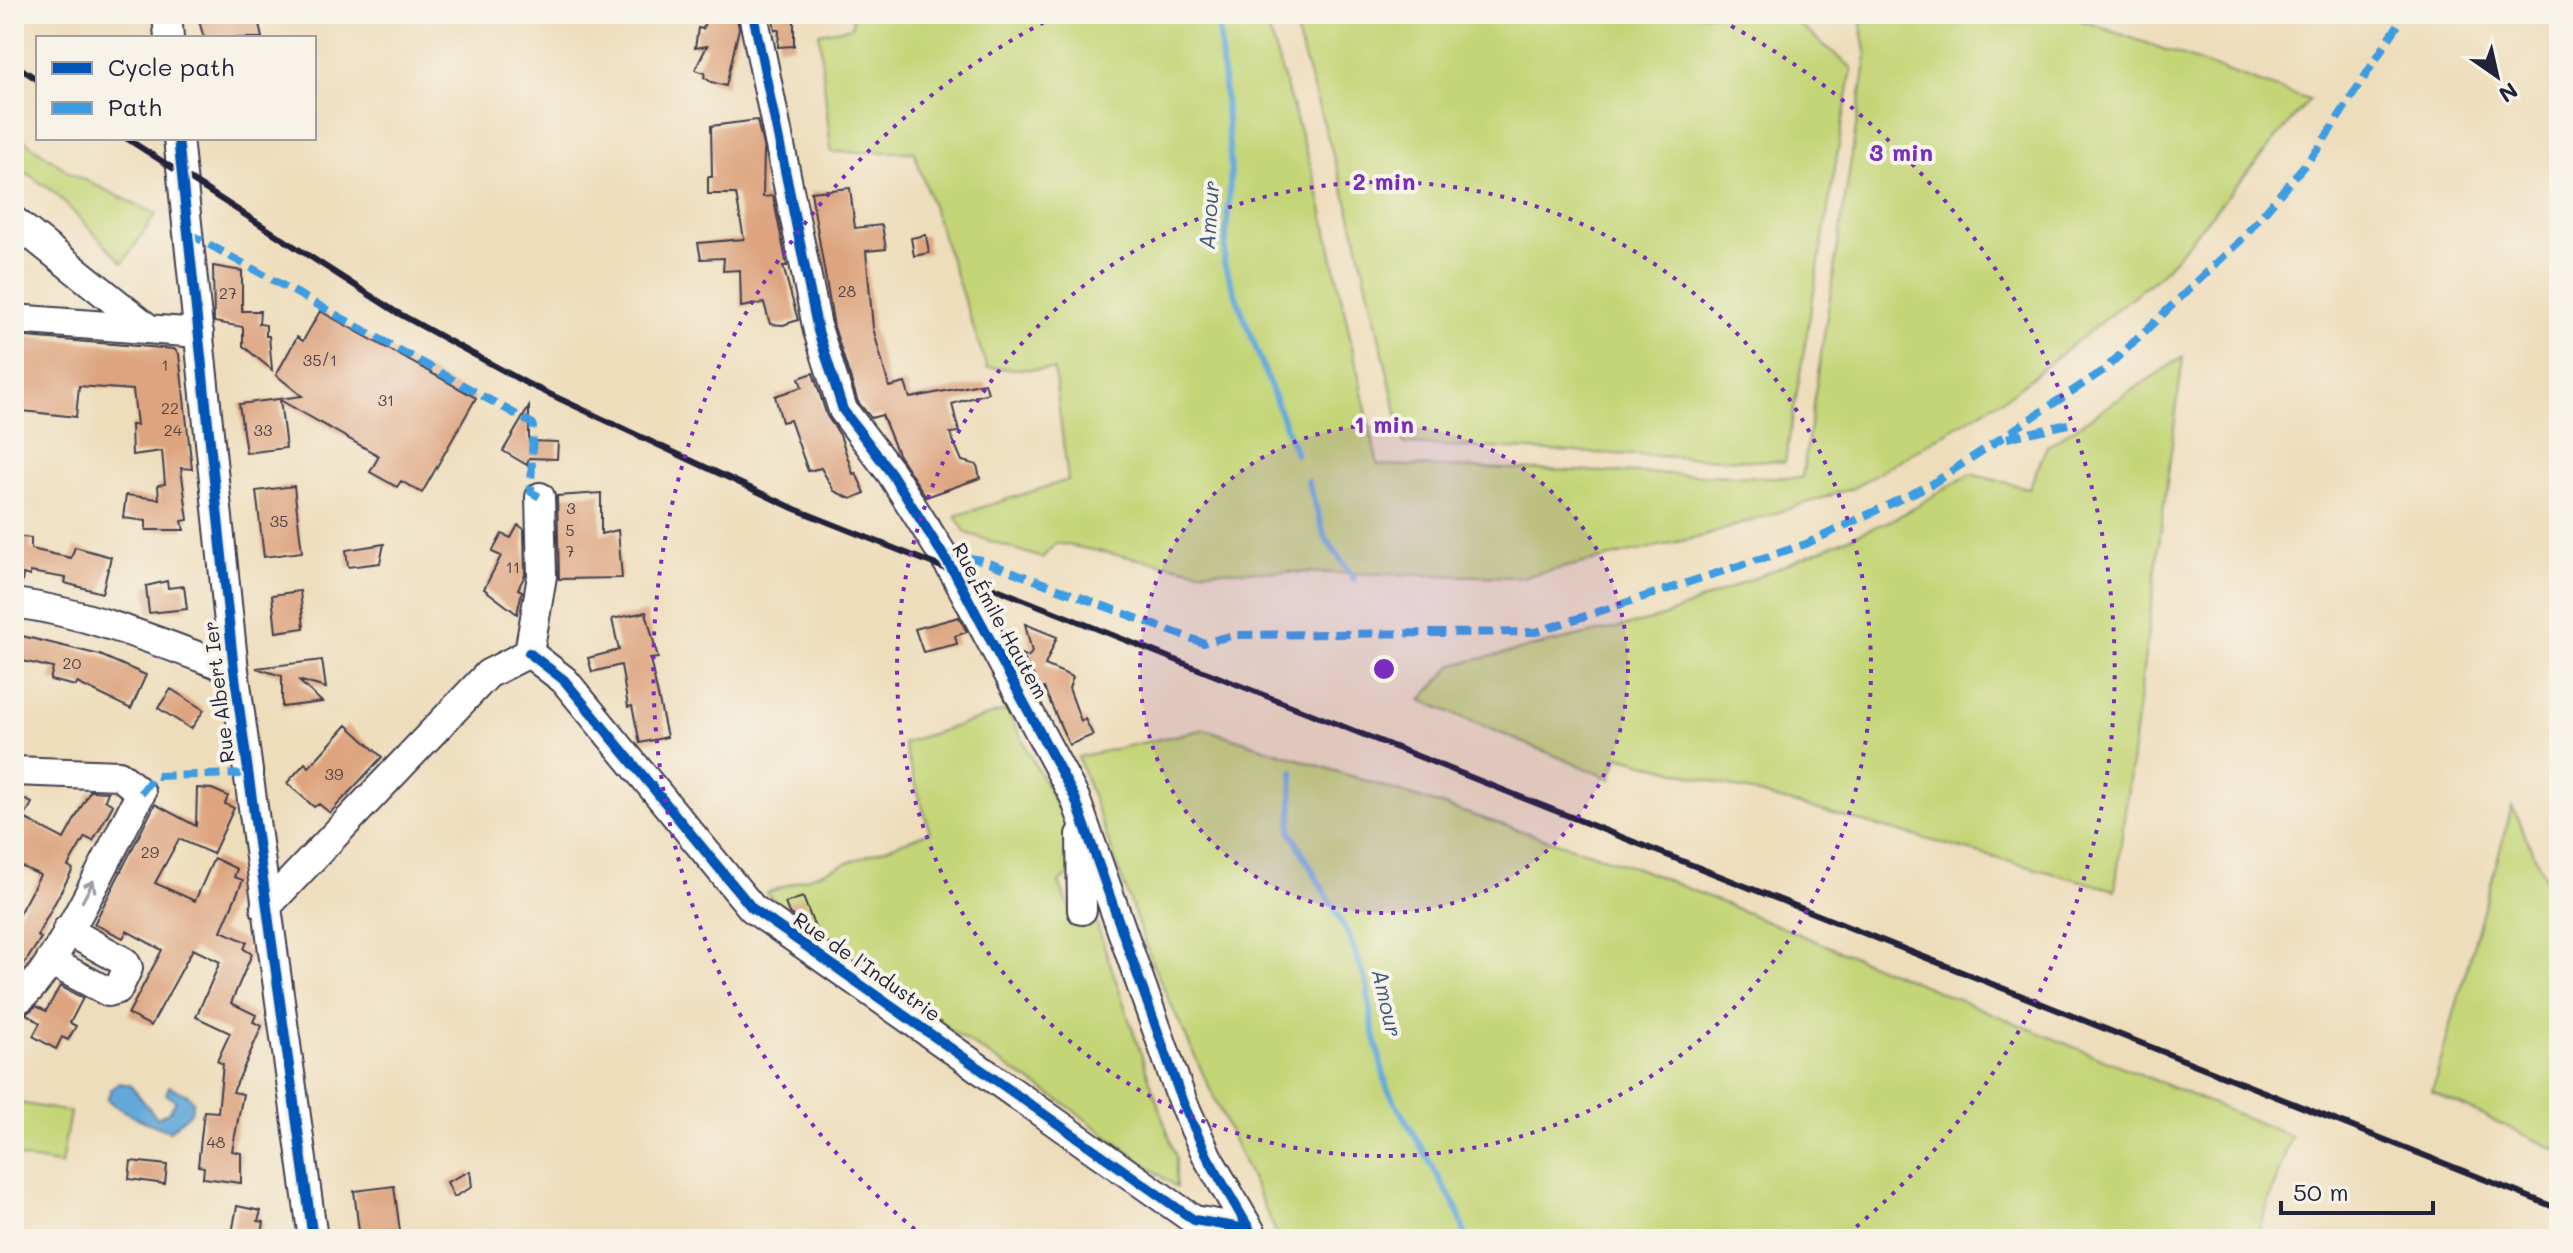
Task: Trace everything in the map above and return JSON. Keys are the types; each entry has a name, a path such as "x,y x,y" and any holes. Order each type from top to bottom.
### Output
{"street":[{"path":"167,14 169,36"},
{"name":"Rue Émile Hautem","path":"753,14 818,331 843,410 891,473 955,574 1016,682 1082,819 1183,1103 1251,1234"},
{"name":"Rue Albert Ier","path":"178,140 234,670 313,1239"},
{"path":"14,221 149,329"},
{"path":"14,319 199,333"},
{"path":"265,908 488,674 529,653 542,576 540,497"},
{"path":"14,603 53,608 142,635 234,670"},
{"name":"Rue de l'Industrie","path":"529,653 564,680 752,908 1194,1220 1251,1234"},
{"path":"14,771 119,775 141,793 32,990 20,998 14,997"},
{"path":"1082,819 1082,910"},
{"path":"50,961 108,992 118,989 128,968 125,962 67,930"}],"green space":[{"path":"853,14 1264,14 1318,190 1378,465 1802,478 1867,56 1859,14 2063,14 2309,100 2162,273 2011,394 1853,488 1704,536 1522,577 1197,570 1056,543 1042,558 966,533 955,516 1068,480 1054,370 987,368 914,152 831,152 819,33 852,27"},
{"path":"1291,14 1786,14 1852,68 1785,462 1404,444 1351,215"},
{"path":"14,133 72,174 156,214 123,263 56,194 14,164"},
{"path":"2183,357 2115,890 1618,756 1611,779 1421,700 1453,665 1660,618 1896,518 1970,474 2029,488 2047,446"},
{"path":"1007,710 1067,826 1070,874 1059,883 1072,914 1096,922 1176,1157 1176,1187 1065,1104 843,961 766,893 930,832 903,743"},
{"path":"1205,729 1640,869 2291,1136 2256,1239 1279,1239 1153,965 1078,757"},
{"path":"2512,807 2559,908 2559,1151 2432,1092"},
{"path":"14,1102 70,1112 61,1165 14,1156"}],"water":[{"path":"119,1083 130,1085 157,1118 170,1111 176,1101 166,1094 169,1086 188,1095 193,1101 191,1112 170,1131 154,1125 107,1100 111,1089"}],"building":[{"path":"197,14 257,14 262,36 203,36"},
{"path":"707,14 736,14 739,28 726,86 711,82 704,77 705,73 695,70 707,46 695,48 698,28 703,29"},
{"path":"772,14 794,14 794,46 778,47 779,30 775,30"},
{"path":"757,120 764,150 763,197 773,196 787,266 783,266 798,320 783,325 770,324 764,303 741,307 740,270 723,271 724,258 701,259 698,243 744,239 736,194 708,194 708,177 712,177 711,126"},
{"path":"850,188 855,228 882,225 886,249 866,251 873,328 889,387 905,383 910,398 985,383 988,393 952,404 959,432 950,433 962,461 977,465 980,478 926,497 898,454 882,415 871,418 858,402 834,327 811,192"},
{"path":"926,235 929,253 914,256 911,238"},
{"path":"213,266 242,271 242,311 260,311 259,324 266,325 266,336 269,336 272,370 243,346 243,327 214,322"},
{"path":"320,311 476,398 422,493 401,481 397,487 370,472 379,456 280,400 286,448 246,453 239,404 302,396 276,375 297,337 303,341"},
{"path":"14,336 174,349 179,354 192,469 181,468 188,520 182,521 184,530 146,530 146,521 123,518 126,495 159,499 158,485 165,484 162,451 132,455 131,425 137,425 133,390 79,386 76,417 14,410"},
{"path":"813,373 827,416 840,435 853,474 856,473 865,493 851,499 834,491 821,468 808,471 790,420 782,422 775,396 802,387 799,378"},
{"path":"529,407 529,441 558,442 557,459 529,458 527,465 503,451"},
{"path":"294,486 302,552 264,557 256,491"},
{"path":"601,493 601,534 618,530 622,578 559,579 557,496"},
{"path":"518,525 524,529 525,575 518,589 522,591 517,614 484,589 501,556 492,552 502,534 511,538"},
{"path":"14,536 31,538 31,549 71,558 75,547 111,557 102,593 65,583 66,578 30,572 30,576 23,574 22,583 14,583"},
{"path":"384,544 380,563 348,567 346,550"},
{"path":"167,581 168,588 184,586 187,609 149,613 146,586"},
{"path":"300,591 304,628 276,632 272,595"},
{"path":"646,612 658,658 650,659 667,737 640,743 632,706 628,707 621,665 592,672 588,658 619,650 612,619"},
{"path":"959,617 967,632 955,636 957,644 923,652 915,629"},
{"path":"1025,624 1057,637 1045,665 1073,677 1069,688 1081,721 1085,719 1093,735 1069,745 1044,688 1041,689 1021,654 1028,657 1032,652"},
{"path":"14,634 100,655 146,675 131,709 77,683 76,686 50,680 53,668 14,659"},
{"path":"322,660 326,688 298,680 322,702 282,707 282,676 256,668"},
{"path":"171,689 204,710 191,729 158,708"},
{"path":"347,725 382,757 330,813 319,804 314,807 287,783 305,763 309,767"},
{"path":"197,788 212,789 228,796 225,804 234,808 213,854 179,839 155,883 195,901 214,858 237,869 234,877 243,880 221,931 247,942 244,949 252,954 231,1003 256,1015 253,1022 262,1026 233,1092 243,1094 232,1151 241,1153 241,1183 203,1178 204,1167 198,1166 204,1111 218,1112 223,1064 217,1061 230,1033 196,1017 220,962 193,949 151,1026 128,1014 162,950 127,931 123,938 94,924 155,804 196,826"},
{"path":"90,791 108,792 105,800 113,805 93,841 85,837 68,866 73,869 37,936 41,938 14,980 14,923 40,875 14,863 14,794 32,803 24,818 64,839"},
{"path":"803,897 817,933 789,913 785,903"},
{"path":"60,986 83,998 70,1023 76,1026 68,1040 62,1037 56,1049 33,1036 40,1023 26,1014 36,1006 46,1011"},
{"path":"131,1161 167,1165 165,1184 129,1179"},
{"path":"470,1171 472,1187 454,1197 447,1182"},
{"path":"394,1186 401,1239 360,1239 354,1191"},
{"path":"237,1206 261,1211 258,1221 264,1222 261,1239 231,1239"}],"waterway":[{"name":"Amour","path":"1218,14 1231,169 1224,264 1296,454"},
{"name":"Amour","path":"1308,481 1325,537 1354,579"},
{"name":"Amour","path":"1293,772 1291,832 1349,936 1367,984 1372,1025 1387,1088 1457,1209 1467,1239"}],"railway":[{"path":"14,64 36,79"},
{"path":"129,140 396,312 526,383 795,509 2559,1209"}],"marked path":[{"path":"942,553 981,560 1203,643 1235,635 1536,632 1806,544 1932,484 2104,370 2241,240 2318,149 2405,14"},
{"path":"188,233 533,424 531,492 540,497"},
{"path":"2007,438 2068,424"},
{"path":"141,793 154,776 247,774"}],"cycle path":[{"path":"753,14 818,331 843,410 891,473 955,574 1075,798 1183,1103 1208,1158 1255,1239"},
{"path":"178,140 234,670 313,1239"},
{"path":"529,653 564,680 752,908 1194,1220 1247,1229"}]}
